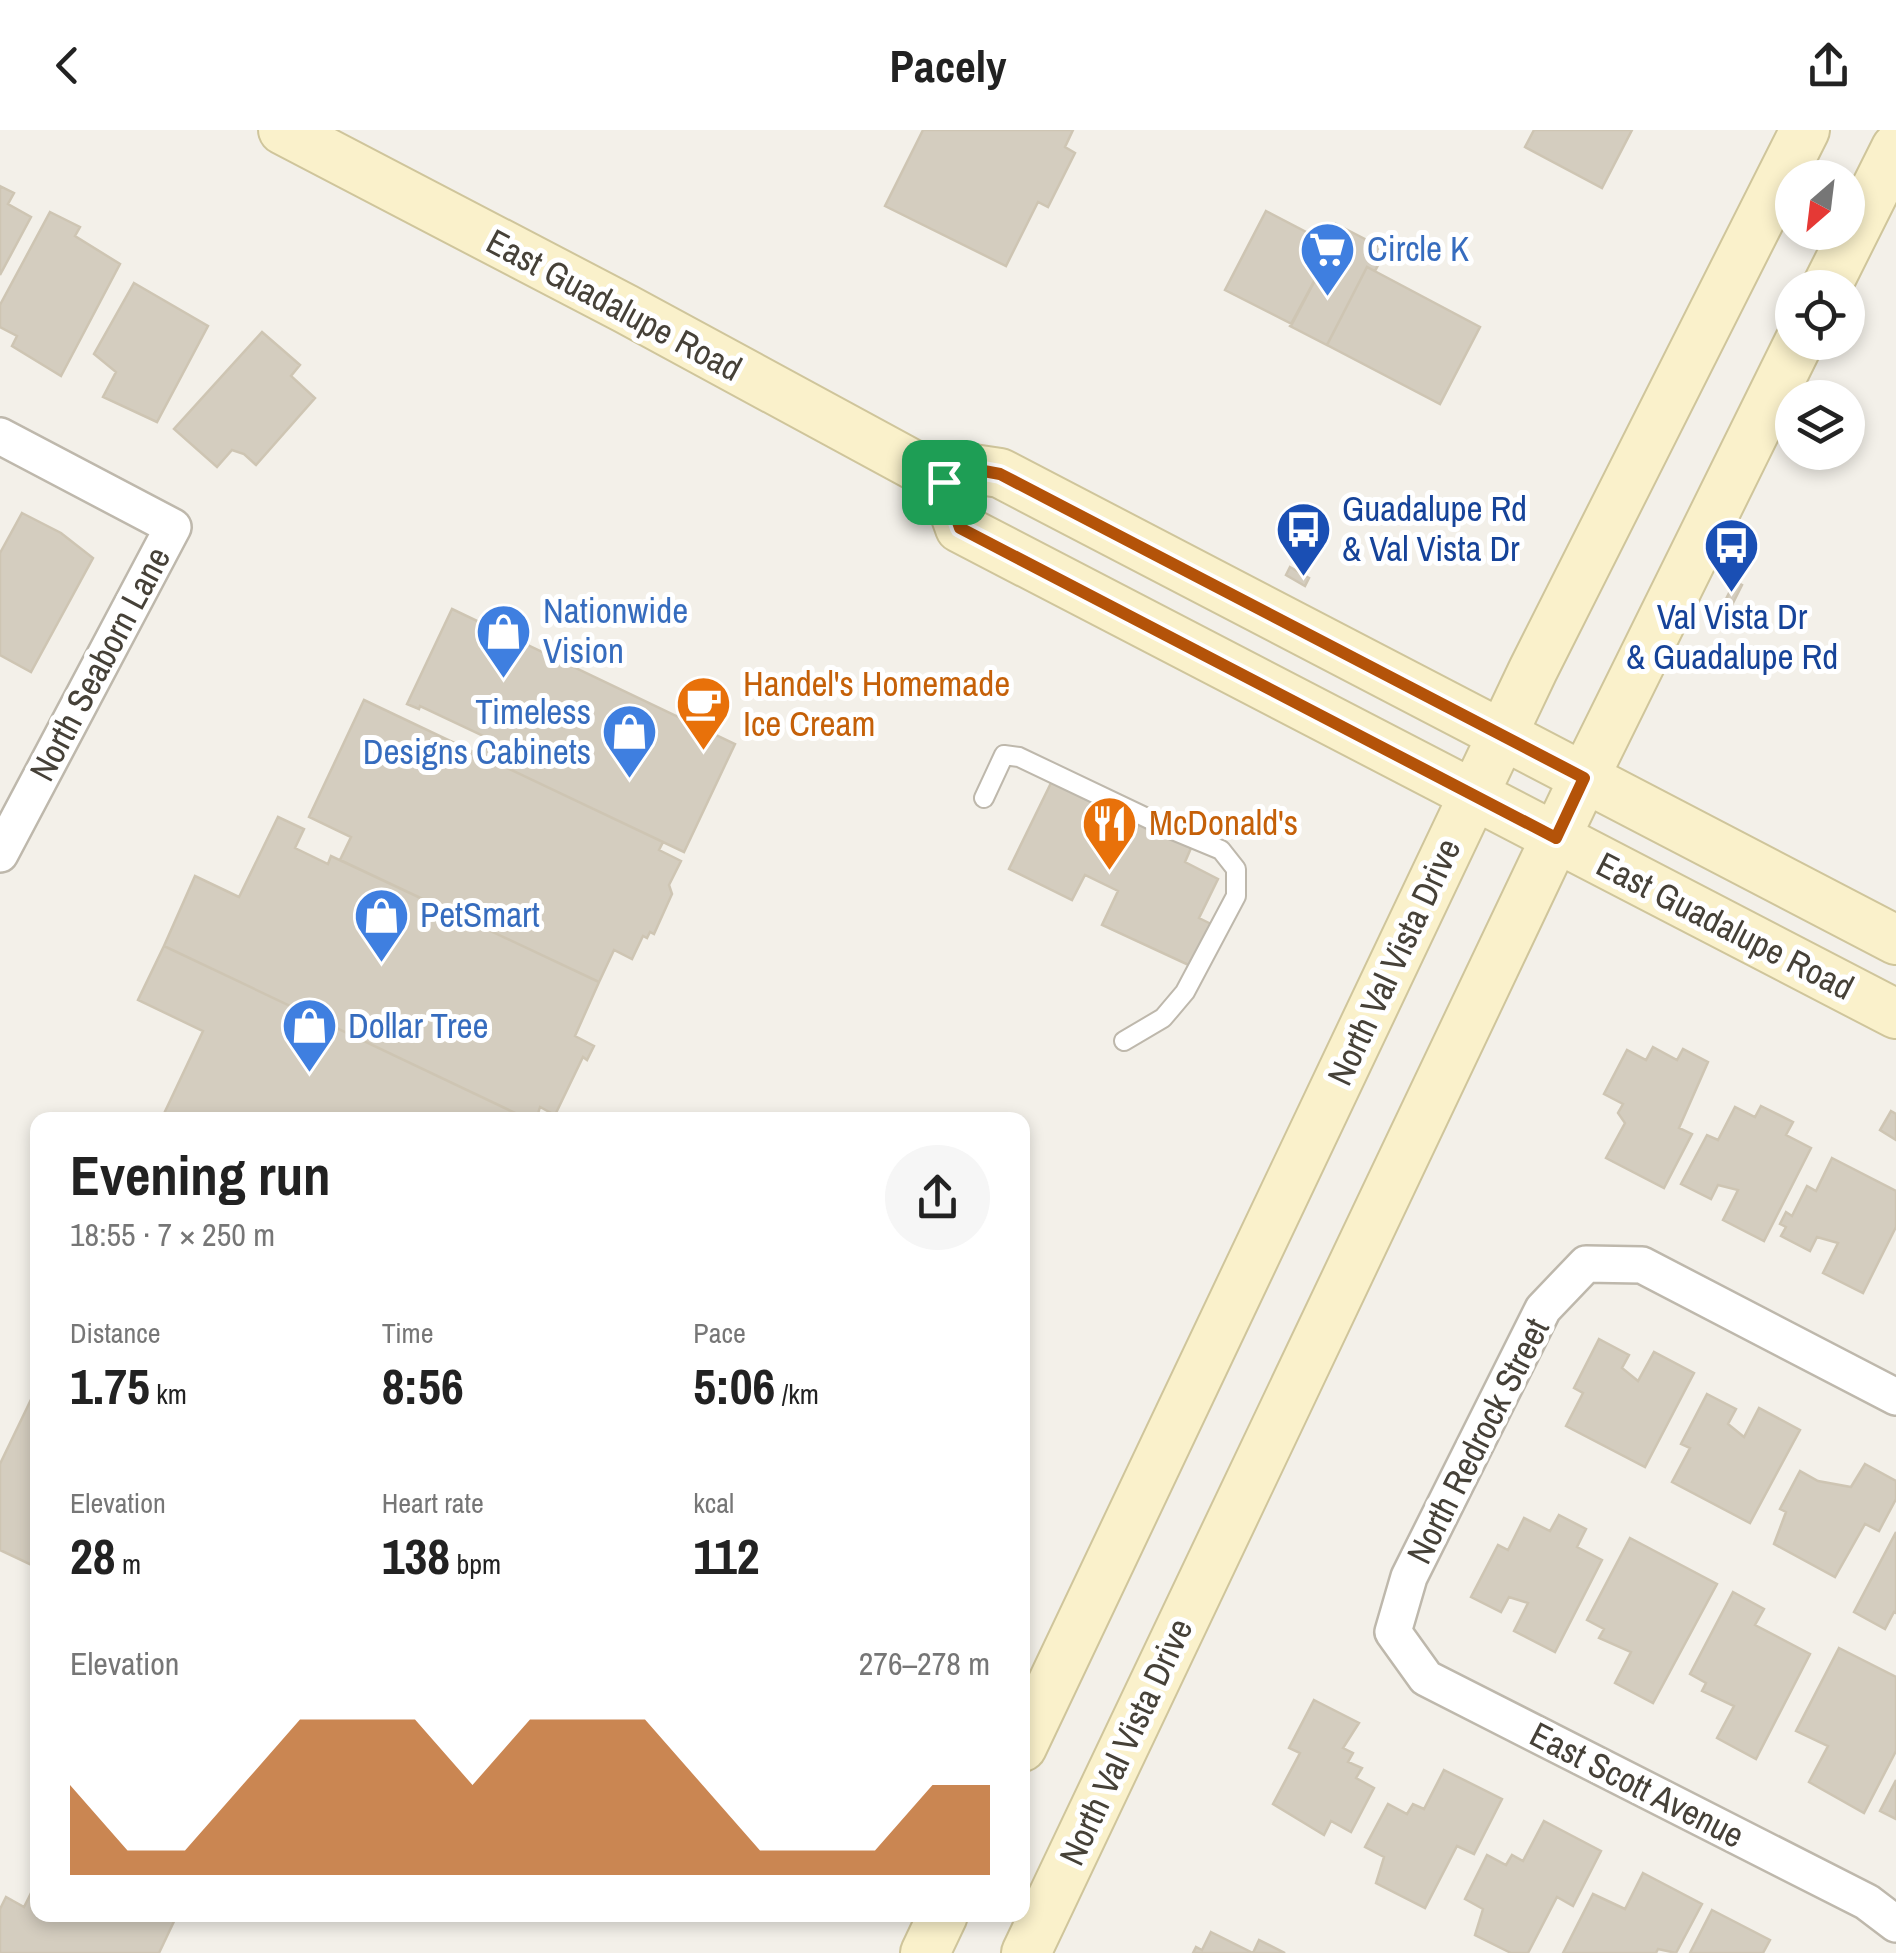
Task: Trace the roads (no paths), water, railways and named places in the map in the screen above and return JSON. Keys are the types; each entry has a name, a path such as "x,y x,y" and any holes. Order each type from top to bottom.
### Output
{"main road":[{"name":"East Guadalupe Road","path":"283,130 944,482 960,528 1896,1014"},
{"name":"North Val Vista Drive","path":"1030,1730 1474,794 1805,130"},
{"path":"1835,270 1896,148"},
{"name":"North Val Vista Drive","path":"1026,1953 1584,778 1790,360"},
{"name":"East Guadalupe Road","path":"944,482 973,469 1000,474 1896,940"},
{"path":"925,1953 940,1922"}],"street":[{"name":"North Seaborn Lane","path":"0,436 173,527 0,854"},
{"name":"North Redrock Street","path":"1393,1632 1410,1577 1543,1310 1586,1264 1642,1265 1896,1397"},
{"name":"East Scott Avenue","path":"1393,1632 1426,1678 1867,1902 1896,1924"}],"lane":[{"path":"984,798 1004,755 1019,756 1221,850 1236,869 1236,896 1185,992 1163,1018 1124,1040"}],"place":[{"name":"Circle K","path":"1328,298"},
{"name":"Guadalupe Rd & Val Vista Dr","path":"1303,578"},
{"name":"Val Vista Dr & Guadalupe Rd","path":"1732,595"},
{"name":"Nationwide Vision","path":"504,680"},
{"name":"Handel's Homemade Ice Cream","path":"704,753"},
{"name":"Timeless Designs Cabinets","path":"630,781"},
{"name":"McDonald's","path":"1110,872"},
{"name":"PetSmart","path":"381,964"},
{"name":"Dollar Tree","path":"309,1075"}]}
